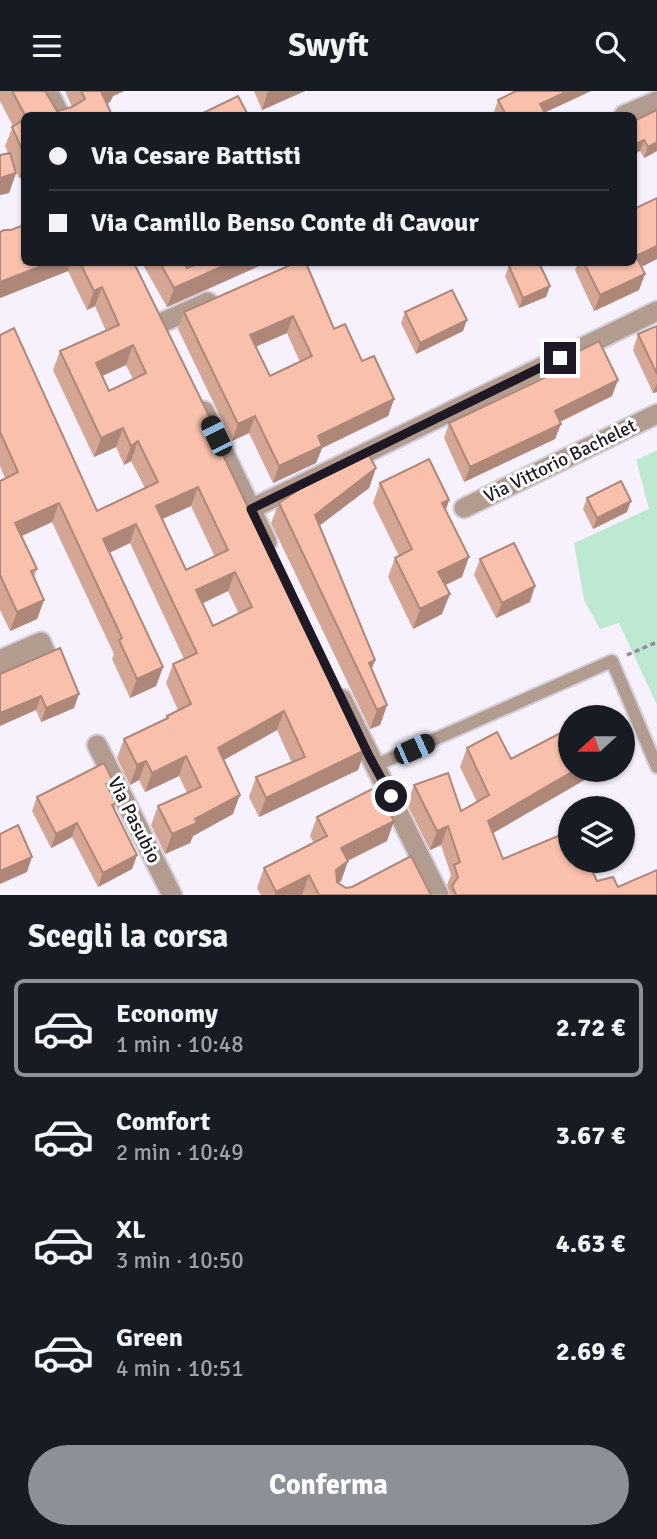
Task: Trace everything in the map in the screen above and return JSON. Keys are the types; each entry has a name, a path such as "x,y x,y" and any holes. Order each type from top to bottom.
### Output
{"street":[{"path":"48,91 58,112"},
{"path":"631,112 657,101"},
{"path":"161,323 222,295"},
{"path":"152,304 171,341"},
{"path":"251,509 657,311"},
{"path":"198,398 276,562"},
{"name":"Via Vittorio Bachelet","path":"464,508 657,414"},
{"path":"0,660 41,642 46,654 0,675"},
{"path":"334,683 394,802 412,857 439,895"},
{"name":"Via Pasubio","path":"97,745 172,895"}],"lane":[{"path":"374,766 612,661 657,767"}],"path":[{"path":"612,661 657,642"}],"green space":[{"path":"657,450 657,705 619,623 600,629 584,600 574,543 649,509 636,460"}],"building":[{"path":"12,91 45,91 57,111 72,107 85,99 81,91 101,91 111,112 23,112"},
{"path":"516,91 568,91 540,104 544,112 504,112 498,100"},
{"path":"238,96 246,112 205,112"},
{"path":"657,110 657,142 648,147 644,140 637,144 637,120"},
{"path":"21,122 21,147 12,127"},
{"path":"10,153 16,173 0,178 0,155"},
{"path":"657,198 657,246 637,256 637,208"},
{"path":"21,226 21,266 41,266 0,282 0,232"},
{"path":"637,258 645,274 600,295 586,266 637,266"},
{"path":"82,266 135,266 217,432 213,434 254,520 258,518 354,719 351,720 365,750 266,798 256,777 305,757 284,711 218,748 240,795 195,819 197,823 172,834 158,806 201,787 186,756 152,773 146,761 137,765 124,739 191,704 173,664 197,653 136,524 103,539 163,667 137,679 119,640 122,638 59,503 15,523 37,569 31,571 44,600 17,612 0,575 0,481 18,472 0,432 0,335 14,328 97,511 158,482 138,441 131,446 123,428 101,438 60,351 119,325 102,287 94,291","holes":["133,345 146,373 109,391 96,363","198,487 228,550 186,570 156,506","235,572 252,607 213,626 196,590"]},
{"path":"162,266 223,266 174,288"},
{"path":"288,266 307,266 334,329 345,324 362,361 374,356 394,399 318,436 322,446 279,466 255,416 238,424 184,312","holes":["293,316 312,356 270,376 250,335"]},
{"path":"509,266 540,266 550,286 523,298"},
{"path":"452,290 467,320 420,343 405,312"},
{"path":"657,326 657,374 638,334"},
{"path":"599,341 618,380 555,411 561,424 470,467 449,423 563,369 559,361"},
{"path":"366,450 376,468 315,515 375,660 369,663 387,705 377,710 279,503 334,466"},
{"path":"429,459 449,500 442,503 469,557 438,572 450,594 420,609 395,558 412,549 380,483"},
{"path":"621,481 631,501 597,518 587,498"},
{"path":"514,543 535,586 502,603 480,559"},
{"path":"60,648 79,694 46,708 41,696 0,713 0,674"},
{"path":"497,732 511,759 558,734 558,780 488,821 503,859 558,836 558,873 593,873 597,881 613,877 618,887 657,870 657,895 456,895 452,886 458,877 454,865 460,862 448,826 437,831 414,785 448,773 461,811 489,795 467,748"},
{"path":"104,763 113,781 106,784 116,803 112,805 137,855 103,873 77,823 56,834 37,797"},
{"path":"376,787 394,821 341,848 348,861 336,870 337,882 346,888 352,887 411,856 431,895 319,895 309,875 276,892 264,868 327,836 317,817"},
{"path":"18,825 32,857 0,871 0,834"}],"route":[{"path":"391,796 369,756 251,509 560,358"}]}
